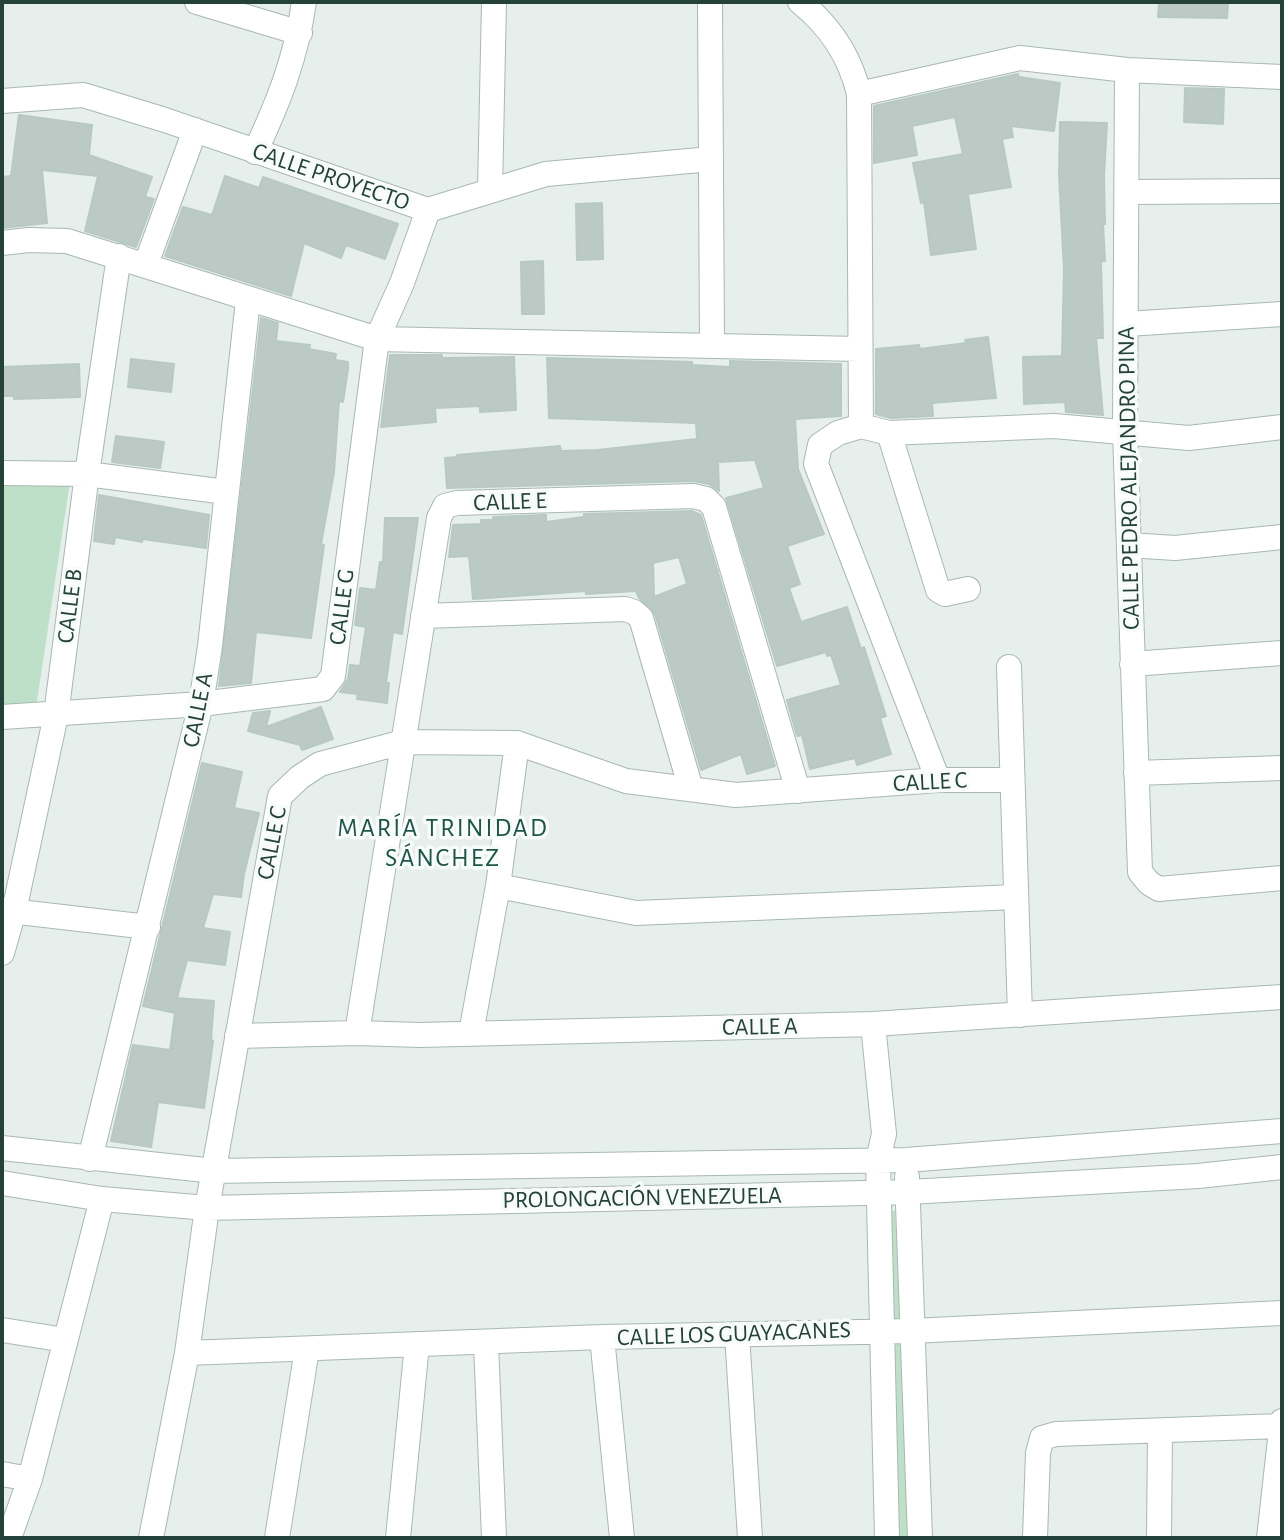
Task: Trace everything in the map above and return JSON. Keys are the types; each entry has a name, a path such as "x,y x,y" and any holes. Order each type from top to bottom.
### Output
{"street":[{"path":"197,2 300,33"},
{"path":"255,152 281,97 300,33 304,2"},
{"path":"490,191 494,2"},
{"path":"710,2 712,345"},
{"path":"800,2 838,41 853,66 859,94 861,426"},
{"path":"859,94 1020,58 1127,70 1282,77"},
{"name":"CALLE PEDRO ALEJANDRO PINA","path":"1127,70 1125,432 1140,872 1159,889 1282,878"},
{"name":"CALLE PROYECTO","path":"2,101 83,95 428,210 546,174 711,159"},
{"path":"146,264 195,130"},
{"path":"1128,192 1282,191"},
{"name":"CALLE G","path":"2,717 201,704 323,689 330,684 377,339 402,283 428,210"},
{"path":"2,243 67,241 377,339 860,349"},
{"name":"CALLE B","path":"2,953 8,910 56,715 119,256"},
{"name":"CALLE A","path":"90,1159 201,704 248,300"},
{"path":"1127,324 1282,314"},
{"path":"938,780 816,464 820,445 838,433 861,426 889,433 1054,426 1189,438 1282,427"},
{"path":"889,433 938,590 945,594 968,589"},
{"path":"2,473 87,474 226,492"},
{"name":"CALLE E","path":"357,1033 439,518 445,506 457,503 693,496 706,499 714,507 798,791"},
{"path":"1129,545 1175,548 1282,537"},
{"path":"423,616 625,609 634,612 641,618 691,789"},
{"path":"1132,664 1282,653"},
{"path":"1009,667 1020,1015"},
{"name":"CALLE C","path":"151,1538 187,1353 207,1208 280,796 300,777 320,764 403,742 517,743 626,781 736,795 938,780 1012,780"},
{"path":"471,1033 498,886 517,743"},
{"path":"1136,773 1282,768"},
{"path":"498,886 636,913 1016,897"},
{"path":"8,910 148,927"},
{"name":"CALLE A","path":"237,1036 419,1035 873,1024 1282,997"},
{"path":"873,1024 884,1134 878,1160 878,1193 887,1538"},
{"name":"PROLONGACIÓN VENEZUELA","path":"2,1148 214,1171 906,1160 1282,1131"},
{"path":"884,1134 906,1160 920,1538"},
{"name":"PROLONGACIÓN VENEZUELA","path":"2,1183 102,1199 207,1208 908,1192 1183,1177 1282,1167"},
{"path":"9,1538 30,1479 102,1199"},
{"name":"CALLE LOS GUAYACANES","path":"187,1353 602,1337 912,1331 1282,1313"},
{"path":"2,1330 65,1340"},
{"path":"737,1334 750,1538"},
{"path":"602,1337 622,1538"},
{"path":"486,1343 494,1538"},
{"path":"398,1538 417,1344"},
{"path":"277,1538 307,1349"},
{"path":"1035,1538 1038,1453 1042,1438 1056,1434 1160,1432 1281,1424 1269,1538"},
{"path":"1159,1538 1160,1432"},
{"path":"2,1474 30,1479"}],"green space":[{"path":"71,475 36,708 2,709 2,476"},
{"path":"872,1211 895,1211 914,1538 889,1538"}],"building":[{"path":"1159,2 1228,2 1227,18 1158,17"},
{"path":"1018,74 1019,77 1060,83 1054,131 1011,126 1013,137 1002,139 1011,187 968,194 976,249 931,255 924,202 921,203 913,163 963,154 955,117 912,126 917,155 874,163 874,106"},
{"path":"1185,88 1224,89 1223,124 1184,122"},
{"path":"19,115 92,125 89,155 152,177 145,197 154,199 136,247 85,231 98,176 42,170 47,223 2,228 2,177 11,176"},
{"path":"1060,122 1107,123 1103,224 1105,261 1101,261 1103,338 1096,338 1103,415 1066,412 1065,402 1024,404 1023,357 1062,356 1064,269 1059,176"},
{"path":"225,176 259,188 263,177 398,224 385,259 346,245 341,258 304,243 291,296 165,256 183,207 212,215"},
{"path":"602,203 603,259 577,260 576,204"},
{"path":"543,261 544,314 522,314 521,262"},
{"path":"261,318 278,323 276,341 310,345 309,349 336,354 335,360 348,362 348,369 343,402 339,401 334,472 321,544 324,545 311,638 256,632 251,683 219,686"},
{"path":"988,337 996,398 932,403 933,416 891,418 876,414 876,349 919,345 920,349"},
{"path":"390,355 514,357 516,410 480,412 480,406 435,408 436,422 381,427"},
{"path":"547,358 692,362 692,365 730,367 730,361 841,364 841,416 795,419 798,469 824,534 787,546 800,584 789,588 801,622 847,607 861,649 864,647 886,716 880,718 891,754 857,765 855,758 810,769 802,735 797,736 787,700 841,685 831,655 827,656 826,652 777,666 726,498 764,488 755,460 718,462 719,491 709,484 693,481 447,488 445,458 457,455 560,446 561,451 598,450 697,439 696,423 549,418"},
{"path":"131,359 174,364 171,392 128,387"},
{"path":"79,364 80,397 14,399 14,396 2,396 2,367"},
{"path":"116,436 164,442 160,468 112,462"},
{"path":"99,495 209,515 206,548 115,537 114,544 94,541"},
{"path":"692,511 701,515 775,766 747,774 741,754 701,770 655,614 636,591 586,594 586,591 473,599 469,556 449,557 453,525 481,524 481,520 493,520 493,517 546,515 546,522 584,517 584,514","holes":["679,557 687,584 654,597 653,563"]},
{"path":"385,518 418,518 402,634 393,632 386,683 389,683 387,703 357,699 358,694 340,692 348,679 350,665 360,666 366,627 355,625 360,588 376,590 380,562 383,562"},
{"path":"321,707 333,739 302,750 300,745 248,731 253,713 270,711 266,727"},
{"path":"202,763 242,772 234,808 259,813 241,897 213,894 203,928 230,932 225,965 187,960 177,998 214,1001 213,1041 204,1108 158,1102 151,1147 111,1141 133,1045 170,1050 175,1013 143,1006"}],"district":[{"name":"MARÍA TRINIDAD SÁNCHEZ","path":"443,843"}]}
